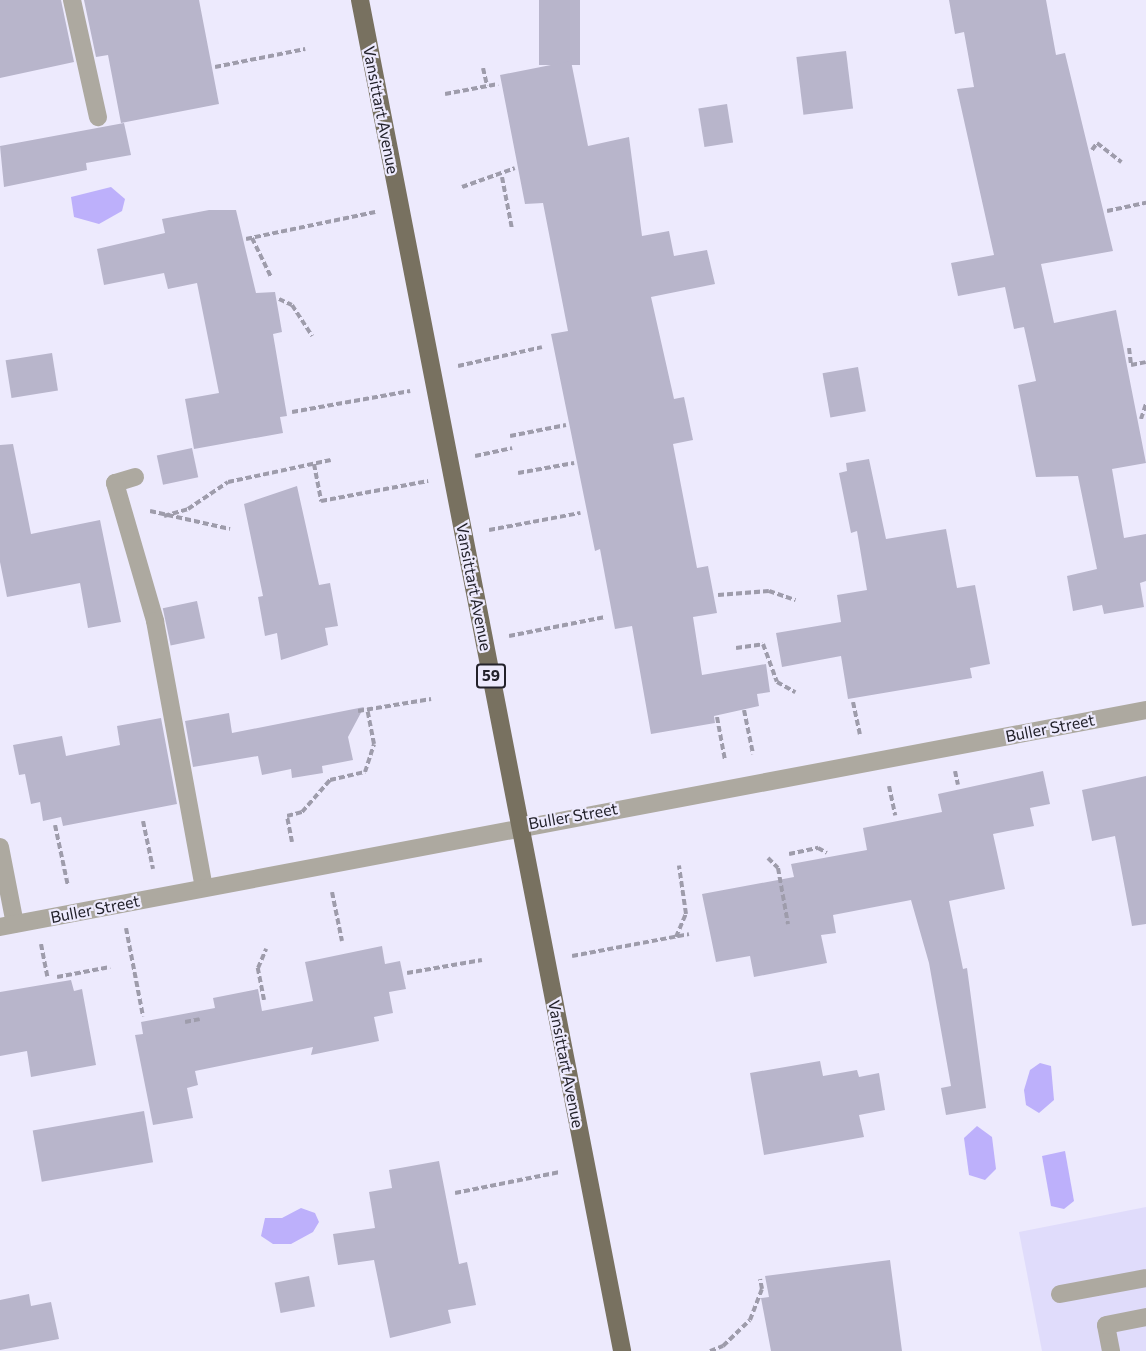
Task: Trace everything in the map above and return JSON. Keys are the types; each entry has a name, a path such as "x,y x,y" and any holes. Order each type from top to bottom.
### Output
{"main road":[{"name":"Vansittart Avenue","path":"360,0 622,1351"}],"street":[{"path":"72,0 98,117"},
{"path":"135,477 115,483 155,621 204,888"},
{"name":"Buller Street","path":"8,926 520,826 1146,710"},
{"path":"0,847 8,926"},
{"path":"1060,1294 1146,1278"},
{"path":"1111,1351 1106,1325 1146,1317"}],"path":[{"path":"215,67 305,50"},
{"path":"483,68 487,86"},
{"path":"445,94 498,84"},
{"path":"1092,150 1098,143 1121,162"},
{"path":"462,187 502,177 515,168"},
{"path":"502,177 513,229"},
{"path":"1107,211 1146,203"},
{"path":"246,239 400,206"},
{"path":"252,238 272,277"},
{"path":"279,298 292,305 312,336"},
{"path":"292,412 433,379 542,346"},
{"path":"1129,348 1131,365 1146,362"},
{"path":"1141,419 1146,404"},
{"path":"510,436 567,425"},
{"path":"314,464 321,501 451,469 513,448"},
{"path":"164,516 188,509 228,482 331,460"},
{"path":"518,473 574,463"},
{"path":"144,509 164,516 230,529"},
{"path":"464,536 580,513"},
{"path":"718,594 769,591 795,600"},
{"path":"484,641 605,617"},
{"path":"736,648 763,644 777,682 795,692"},
{"path":"358,711 431,699"},
{"path":"853,702 860,734"},
{"path":"292,842 287,816 302,812 330,780 365,772 374,744 367,709"},
{"path":"744,710 753,754"},
{"path":"717,717 725,760"},
{"path":"954,768 958,785"},
{"path":"888,781 895,815"},
{"path":"143,821 153,869"},
{"path":"55,825 68,886"},
{"path":"789,854 818,848 827,853"},
{"path":"768,858 778,868 788,924"},
{"path":"676,937 686,914 679,866"},
{"path":"331,888 342,941"},
{"path":"125,926 143,1016"},
{"path":"546,961 689,934"},
{"path":"41,942 47,976"},
{"path":"264,1000 258,968 266,949"},
{"path":"407,973 482,960"},
{"path":"57,977 110,967"},
{"path":"185,1022 200,1019"},
{"path":"455,1193 586,1168"},
{"path":"710,1351 723,1346 750,1320 762,1289 760,1279"}],"shaded area":[{"path":"111,187 125,199 122,211 99,224 74,217 71,197"},
{"path":"1040,1063 1051,1066 1054,1100 1039,1113 1026,1105 1024,1090 1030,1070"},
{"path":"977,1126 992,1137 996,1169 985,1180 969,1175 964,1138"},
{"path":"1065,1151 1074,1201 1064,1209 1051,1206 1042,1156"},
{"path":"1146,1207 1146,1351 1042,1351 1019,1232"},
{"path":"301,1208 315,1213 319,1222 313,1232 291,1244 273,1244 261,1236 265,1218 282,1218"}],"building":[{"path":"0,0 61,0 74,62 0,78"},
{"path":"84,0 199,0 219,104 121,123 108,55 96,57"},
{"path":"539,0 580,0 580,65 539,65"},
{"path":"949,0 1046,0 1056,55 1065,53 1113,251 1041,264 1054,323 1116,310 1146,463 1112,469 1124,538 1146,534 1146,581 1140,583 1144,607 1104,614 1102,605 1073,611 1067,576 1097,569 1078,476 1036,477 1018,385 1036,381 1024,327 1014,329 1005,287 958,296 951,263 994,255 957,89 974,87 964,32 955,34"},
{"path":"846,51 853,109 803,115 796,57"},
{"path":"571,61 588,146 629,137 642,236 669,231 674,256 707,250 715,284 651,297 674,399 684,397 693,440 673,444 697,568 708,566 717,613 693,617 702,675 766,664 770,692 757,694 759,706 714,716 715,723 651,734 632,626 615,629 600,549 595,551 551,334 568,331 543,203 525,204 500,75"},
{"path":"727,104 733,143 704,147 698,109"},
{"path":"124,123 131,155 86,163 87,170 4,187 0,146"},
{"path":"209,210 236,210 256,293 275,292 282,332 273,334 287,416 280,417 283,433 194,449 185,399 219,393 197,283 168,289 164,273 104,285 97,249 165,233 162,219"},
{"path":"52,353 58,391 12,398 6,360"},
{"path":"858,367 866,411 830,418 823,373"},
{"path":"13,444 31,534 100,520 121,622 88,628 80,583 7,597 0,562 0,445"},
{"path":"192,448 198,477 163,485 157,455"},
{"path":"869,459 886,539 946,529 957,588 975,585 990,664 970,668 972,678 848,699 841,656 782,667 776,633 841,622 837,595 867,590 857,531 851,533 839,473 847,471 846,463"},
{"path":"297,486 319,585 330,583 338,626 325,628 328,645 281,660 277,633 265,636 258,597 263,596 244,504"},
{"path":"197,601 205,638 171,645 163,608"},
{"path":"364,707 348,737 353,760 322,766 323,773 292,778 291,769 262,775 258,756 193,767 185,721 229,713 232,733"},
{"path":"161,718 177,804 63,826 61,817 43,821 40,802 31,804 25,774 19,775 13,745 62,736 66,756 120,745 117,726"},
{"path":"1043,771 1050,804 1030,808 1034,826 993,834 1005,889 949,901 963,969 967,968 986,1108 946,1115 941,1088 951,1086 929,963 911,900 833,915 836,933 821,935 827,963 754,977 750,956 716,962 702,894 794,877 791,864 867,850 863,828 942,812 938,794"},
{"path":"1146,776 1146,924 1132,926 1115,836 1092,841 1082,790"},
{"path":"382,946 385,964 400,961 406,989 389,992 393,1013 374,1017 379,1041 311,1055 313,1047 195,1071 198,1085 187,1088 193,1118 153,1125 135,1035 143,1034 141,1022 215,1008 213,998 258,989 262,1011 313,1001 305,962"},
{"path":"71,980 74,991 82,989 96,1065 31,1077 27,1051 0,1056 0,992"},
{"path":"820,1061 823,1076 857,1070 859,1077 879,1073 885,1110 859,1115 864,1137 764,1155 750,1073"},
{"path":"144,1111 153,1162 42,1182 33,1131"},
{"path":"439,1161 459,1264 467,1262 476,1305 448,1310 451,1323 390,1338 374,1260 338,1265 333,1234 375,1228 369,1192 392,1188 389,1170"},
{"path":"890,1260 902,1351 771,1351 761,1298 769,1297 765,1276"},
{"path":"309,1276 315,1306 281,1313 275,1283"},
{"path":"29,1294 31,1306 51,1302 59,1339 0,1350 0,1300"}]}
